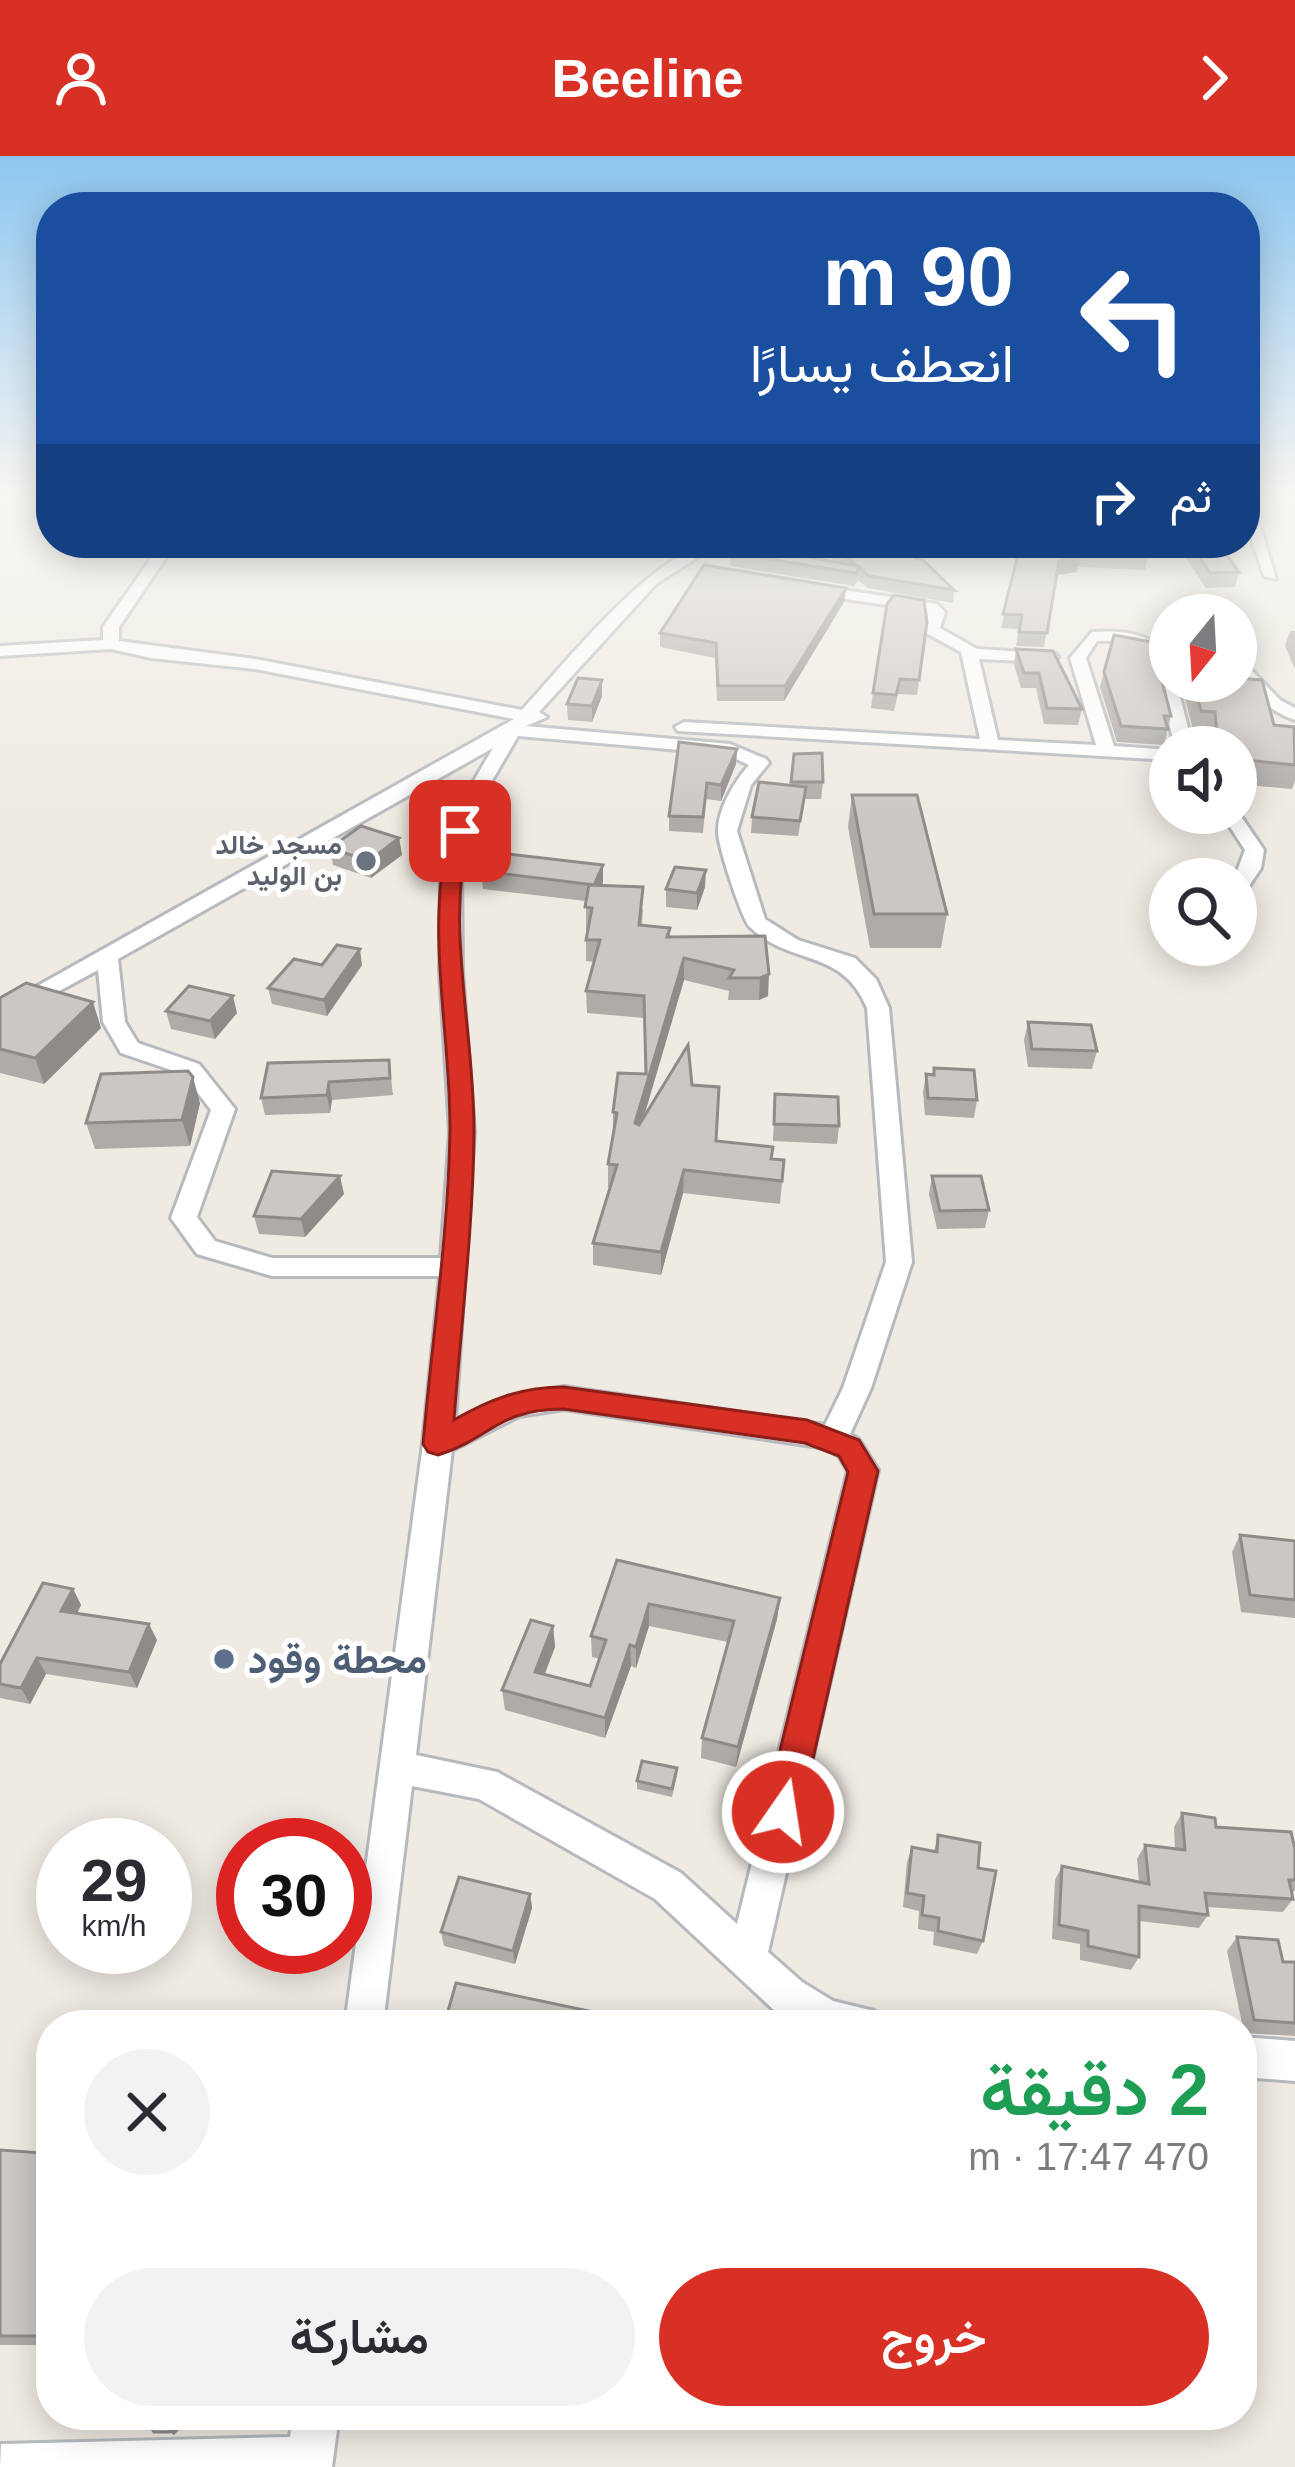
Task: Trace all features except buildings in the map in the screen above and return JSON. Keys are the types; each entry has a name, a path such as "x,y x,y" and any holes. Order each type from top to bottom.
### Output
{"street":[{"path":"111,644 111,627 126,606"},
{"path":"366,2010 438,1444 454,1268 462,1132 451,971 451,863 477,791 520,723 628,606"},
{"path":"924,606 937,612 932,631 971,654 1078,658"},
{"path":"1078,658 1093,637 1138,638 1149,644"},
{"path":"0,651 111,644 138,652 271,667 520,723 692,745 751,756 760,764 742,784 727,831 756,922 791,944 847,963 868,984 878,1008 899,1262 857,1388 832,1438"},
{"path":"971,654 990,745"},
{"path":"1078,658 1107,753"},
{"path":"1257,684 1274,704 1295,715"},
{"path":"0,1016 520,723 1149,754"},
{"path":"107,956 114,1022 129,1048 191,1069 223,1109 184,1217 206,1248 272,1267 454,1268"},
{"path":"438,1444 497,1408 549,1398 832,1438 849,1448 863,1471 747,1960"},
{"path":"396,1768 485,1784 668,1886 747,1960 811,2010"},
{"path":"1257,2058 1295,2061"},
{"path":"1,2467 312,2447"}],"place":[{"name":"مسجد خالد بن الوليد","path":"366,861"},
{"name":"محطة وقود","path":"224,1659"}],"route":[{"path":"460,831 451,863 451,971 462,1132 438,1444 497,1408 534,1398 564,1398 807,1432 849,1448 863,1471 783,1812"}]}
